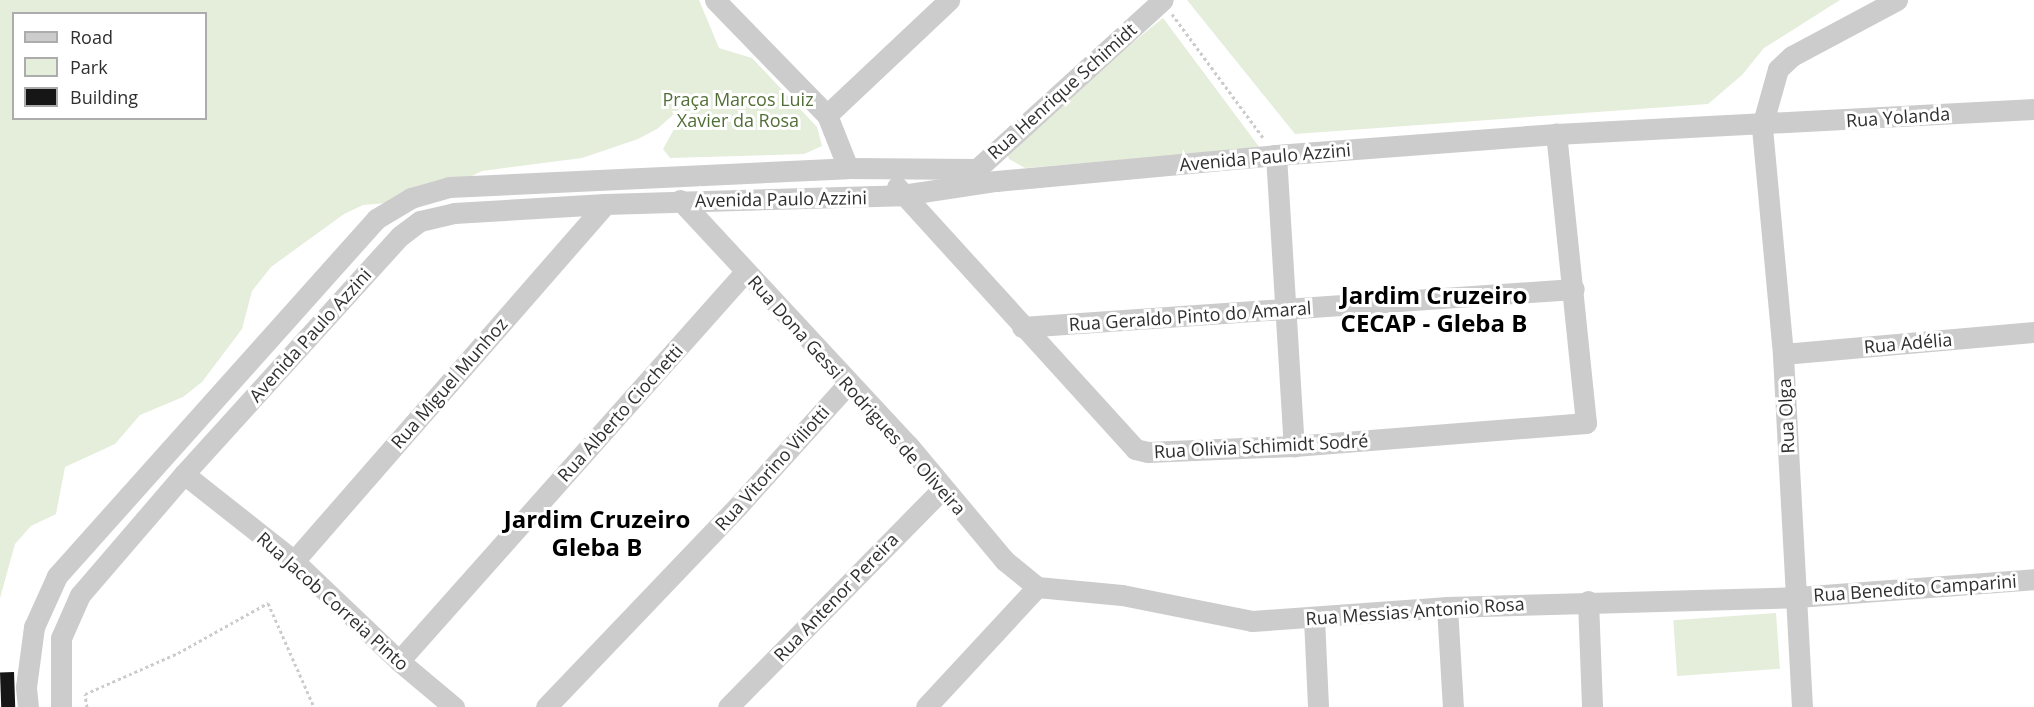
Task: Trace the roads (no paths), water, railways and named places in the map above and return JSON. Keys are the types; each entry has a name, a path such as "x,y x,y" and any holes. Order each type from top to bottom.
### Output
{"street":[{"path":"827,115 949,0"},
{"name":"Rua Henrique Schimidt","path":"848,168 884,168 976,178 1163,0"},
{"path":"1762,126 1778,69 1792,56 1897,0"},
{"path":"719,1 827,115 848,168 840,175 837,186 843,195 853,198"},
{"name":"Rua Yolanda","path":"1762,126 2034,109"},
{"name":"Avenida Paulo Azzini","path":"61,707 62,638 80,596 184,474 400,236 420,221 454,213 605,204 902,195 976,178 996,181 1276,155 1557,134 1762,126"},
{"name":"Rua Olga","path":"1762,126 1783,354 1802,707"},
{"path":"1557,134 1574,289"},
{"path":"1276,155 1294,446"},
{"name":"Avenida Paulo Azzini","path":"28,707 26,687 34,627 57,576 376,219 411,198 449,187 848,168"},
{"name":"Rua Olivia Schimidt Sodré","path":"884,168 902,195 1022,327 1136,449 1148,453 1294,446 1586,423 1574,289"},
{"name":"Rua Dona Gessi Rodrigues de Oliveira","path":"680,201 943,488 1004,560 1037,587"},
{"name":"Rua Miguel Munhoz","path":"294,561 605,204"},
{"name":"Rua Alberto Ciochetti","path":"399,661 745,272"},
{"name":"Rua Geraldo Pinto do Amaral","path":"1022,327 1574,289"},
{"name":"Rua Adélia","path":"1783,354 2034,332"},
{"name":"Rua Vitorino Viliotti","path":"546,707 738,506 847,385"},
{"name":"Rua Jacob Correia Pinto","path":"184,474 294,561 399,661 454,707"},
{"name":"Rua Antenor Pereira","path":"728,707 943,488"},
{"name":"Rua Benedito Camparini","path":"1797,597 2034,579"},
{"path":"926,707 1037,587"},
{"name":"Rua Messias Antonio Rosa","path":"1037,587 1122,595 1252,621 1447,607 1588,601 1797,597"},
{"path":"1588,601 1592,707"},
{"path":"1447,607 1453,707"},
{"path":"1314,618 1318,707"}],"district":[{"name":"Jardim Cruzeiro CECAP - Gleba B","path":"1434,309"},
{"name":"Jardim Cruzeiro Gleba B","path":"597,533"}],"park label":[{"name":"Praça Marcos Luiz Xavier da Rosa","path":"738,110"}]}
